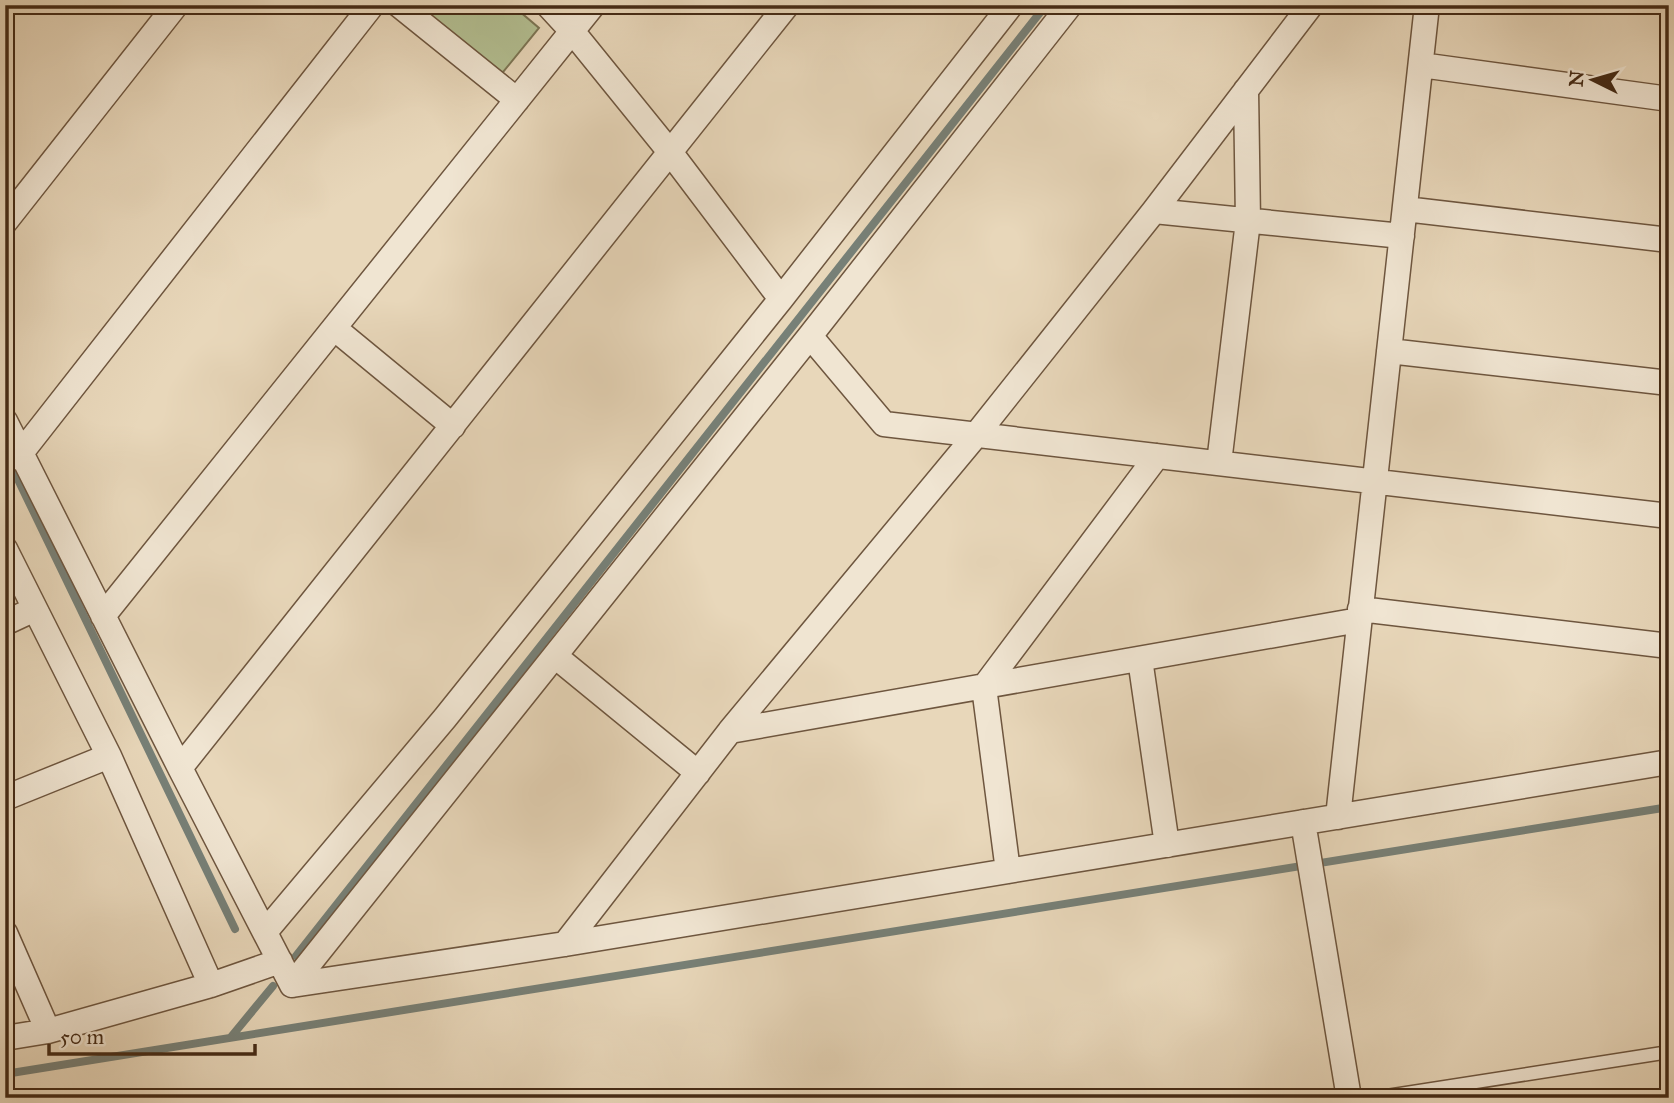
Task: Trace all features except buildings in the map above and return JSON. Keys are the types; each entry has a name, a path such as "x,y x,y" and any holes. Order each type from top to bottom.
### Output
{"street":[{"path":"5,222 176,5"},
{"path":"13,457 372,5"},
{"path":"399,5 517,100"},
{"path":"548,5 670,152 781,299"},
{"path":"103,617 593,5"},
{"path":"180,768 787,5"},
{"path":"265,932 445,718 781,299 1011,5"},
{"path":"292,985 810,337 1070,5"},
{"path":"565,944 730,731 976,435 1154,211 1311,5"},
{"path":"1338,817 1427,5"},
{"path":"1421,65 1669,99"},
{"path":"1219,463 1248,221 1246,90"},
{"path":"1405,209 1669,240"},
{"path":"1154,211 1402,236"},
{"path":"334,328 453,426"},
{"path":"810,337 884,424 1669,516"},
{"path":"1389,351 1669,383"},
{"path":"5,421 13,457 103,617 292,985"},
{"path":"1008,871 984,687 1157,456"},
{"path":"5,550 109,756 211,985"},
{"path":"5,623 35,609"},
{"path":"730,731 1140,659 1360,615 1669,646"},
{"path":"555,656 698,774"},
{"path":"1140,659 1167,845"},
{"path":"5,798 109,756"},
{"path":"292,985 565,944 1167,845 1304,830 1338,817 1669,762"},
{"path":"1304,830 1349,1098"},
{"path":"5,933 48,1031"},
{"path":"5,1038 48,1031 211,985 280,961"}],"lane":[{"path":"1374,1098 1669,1052"}],"green space":[{"path":"412,5 512,5 539,28 499,77"}],"waterway":[{"path":"296,956 1046,5"},
{"path":"10,463 235,929"},
{"path":"5,1074 1669,807"},
{"path":"231,1037 273,986"}]}
